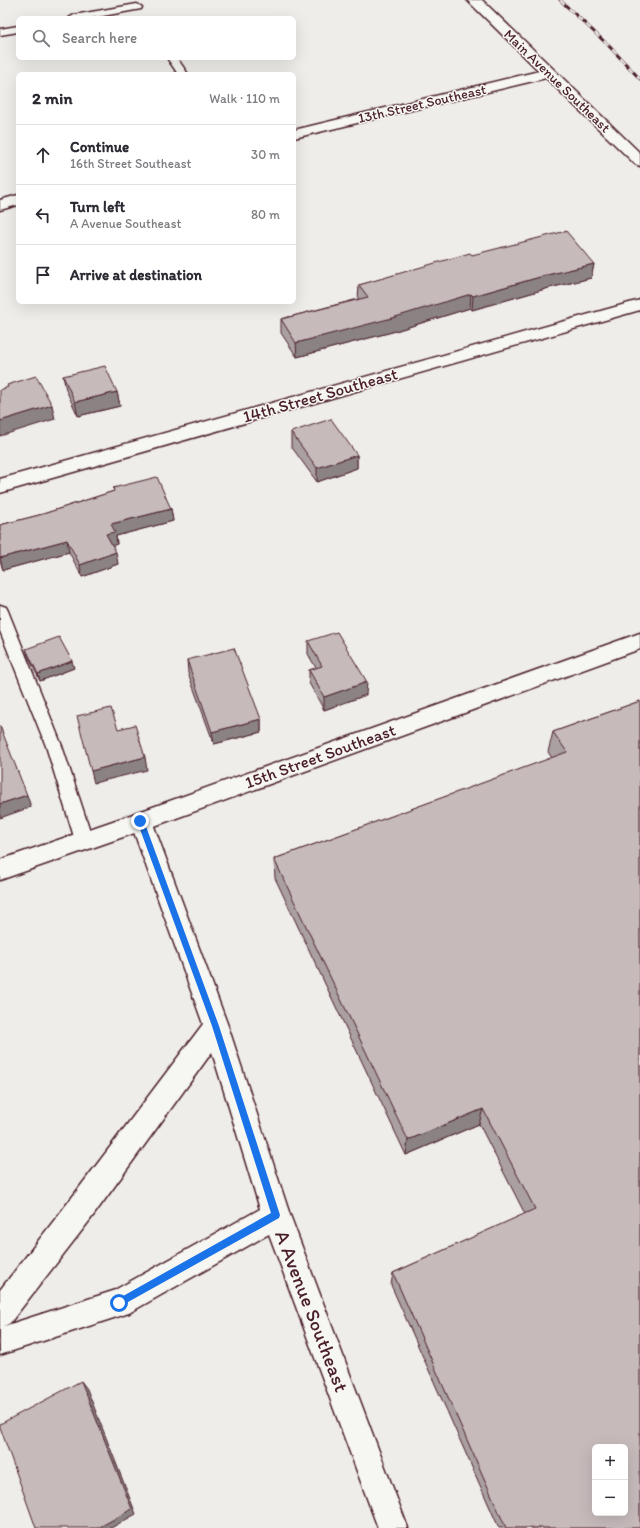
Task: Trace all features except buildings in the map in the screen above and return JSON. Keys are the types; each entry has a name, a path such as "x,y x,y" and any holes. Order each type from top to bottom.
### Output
{"street":[{"name":"Main Avenue Southeast","path":"474,0 640,161"},
{"name":"13th Street Southeast","path":"296,134 550,73"},
{"path":"0,205 16,201"},
{"name":"14th Street Southeast","path":"0,486 640,305"},
{"name":"15th Street Southeast","path":"0,870 640,641"},
{"name":"A Avenue Southeast","path":"140,821 216,1026 276,1215 393,1528"},
{"path":"0,1313 80,1210 216,1026"},
{"path":"0,1341 119,1303 276,1215"}],"lane":[{"path":"86,16 141,7"},
{"path":"0,32 16,29"},
{"path":"173,60 182,72"},
{"path":"0,611 54,746 84,840"}],"railway":[{"path":"560,0 608,45 640,79"}],"route":[{"path":"119,1303 276,1215 216,1026 140,821"}]}
